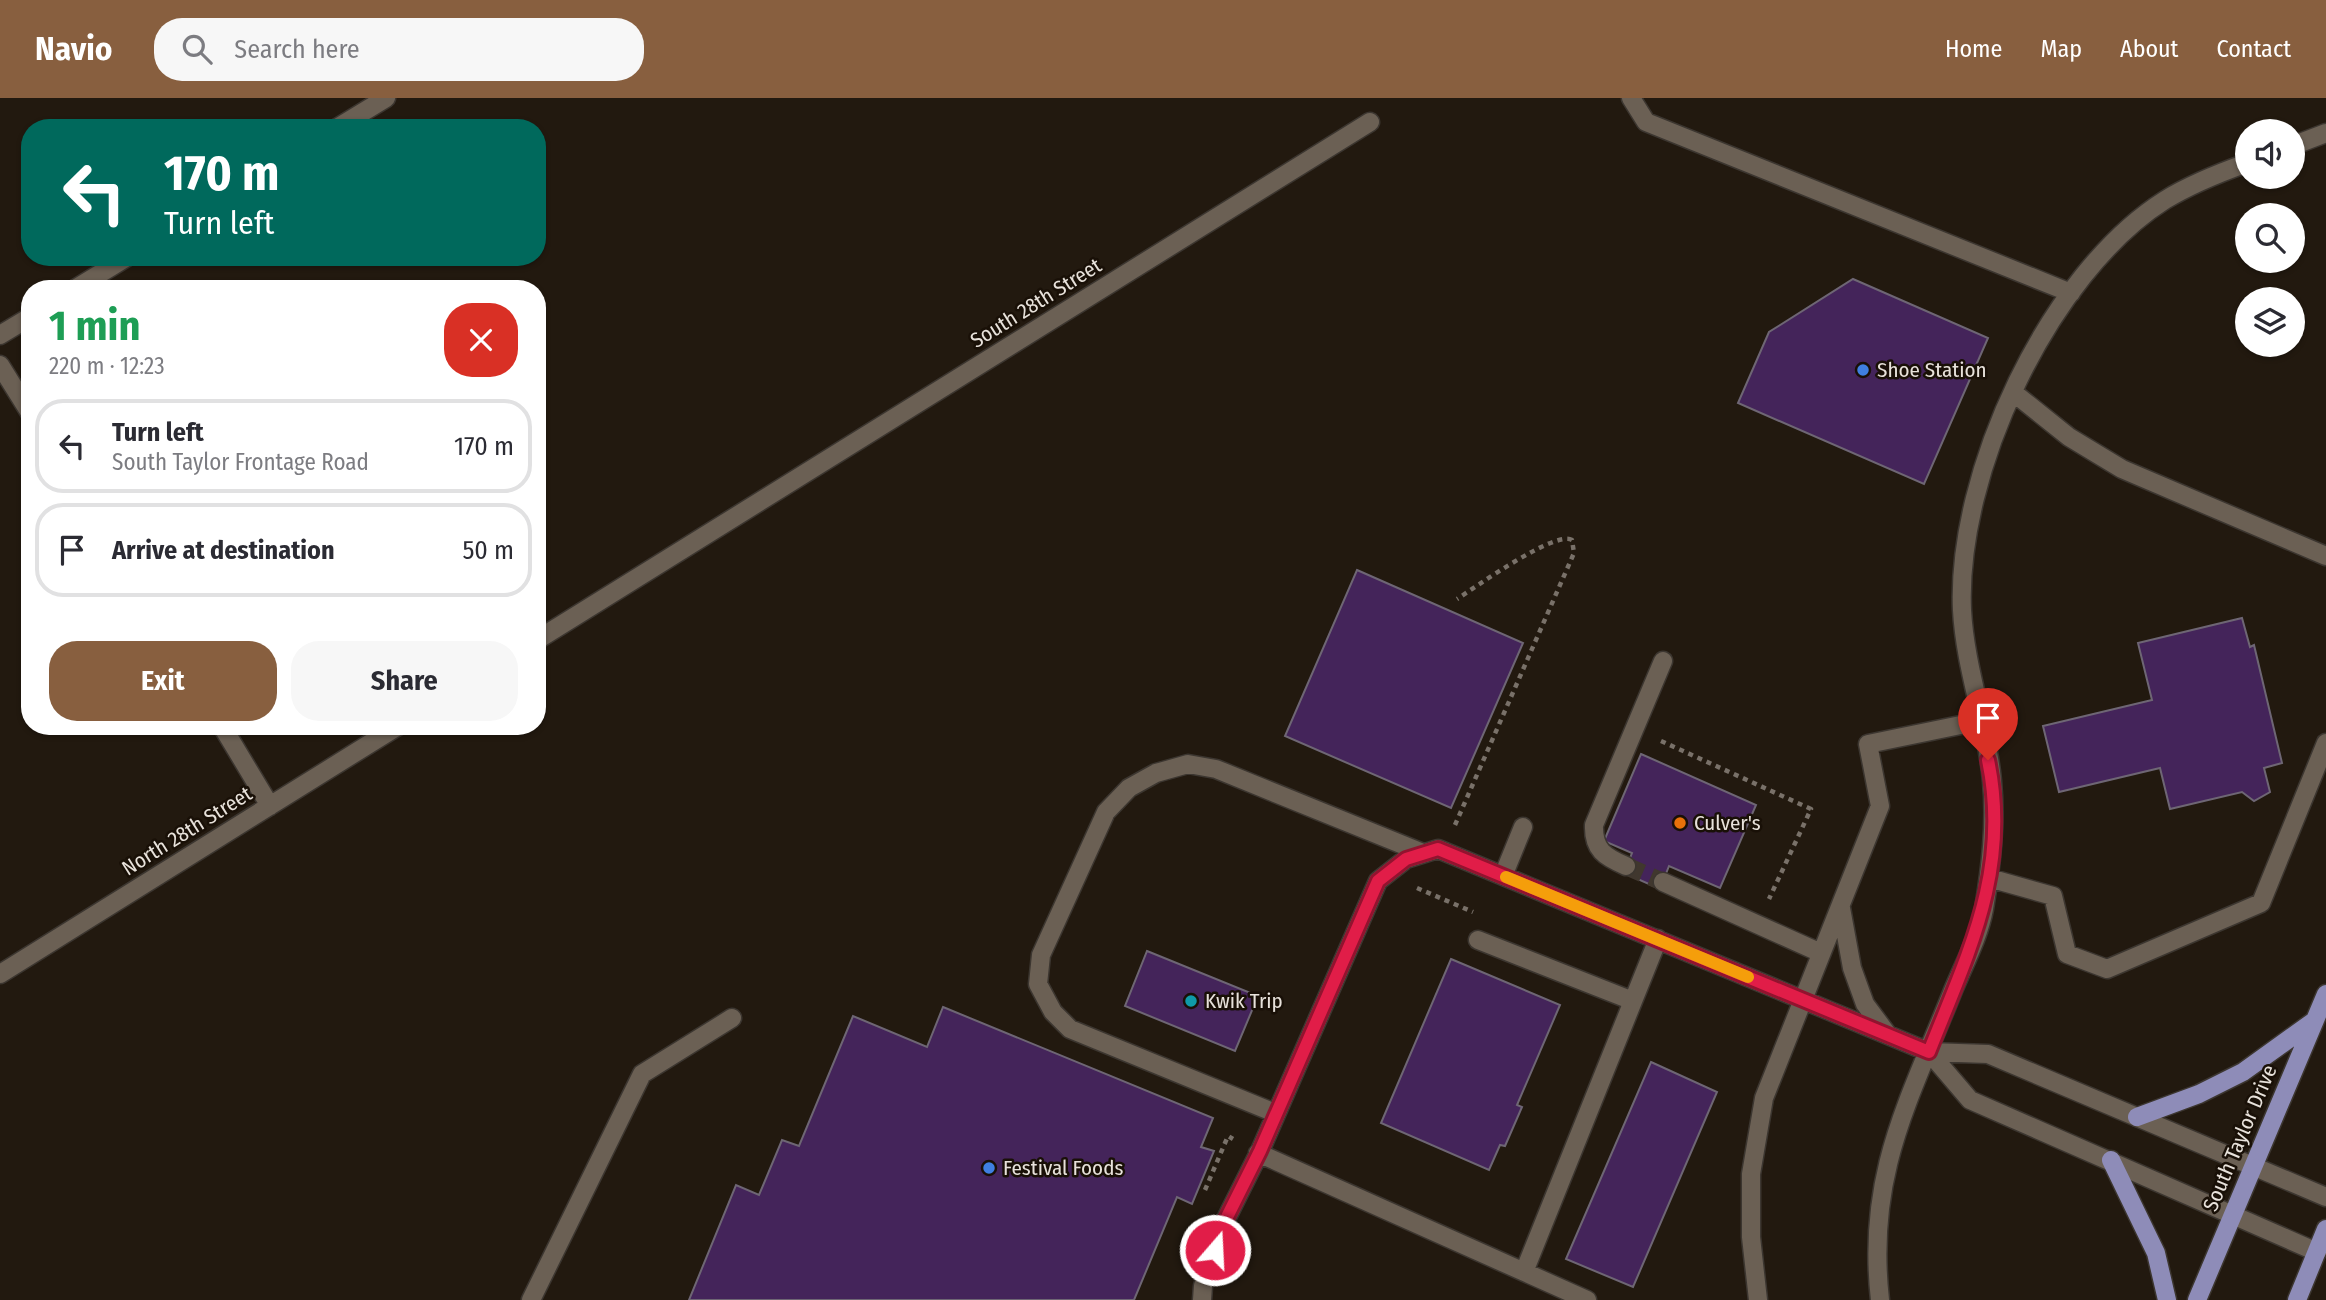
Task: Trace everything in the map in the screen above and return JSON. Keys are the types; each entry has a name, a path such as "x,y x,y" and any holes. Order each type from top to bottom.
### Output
{"main road":[{"name":"South Taylor Drive","path":"2197,1300 2326,994"},
{"path":"2137,1117 2199,1094 2243,1072 2314,1021"},
{"path":"2111,1160 2155,1253 2167,1300"},
{"path":"2297,1300 2326,1229"}],"street":[{"path":"352,119 386,98"},
{"path":"1631,98 1646,122 2071,293"},
{"name":"South 28th Street","path":"546,634 1370,122"},
{"path":"2305,141 2326,133"},
{"path":"1880,1300 1876,1242 1879,1200 1891,1145 1982,917 1993,858 1992,780 1962,612 1966,533 1990,445 2052,317 2071,293 2127,231 2163,201 2200,180 2235,167"},
{"path":"90,280 112,266"},
{"path":"0,335 21,322"},
{"path":"0,365 21,399"},
{"path":"2014,393 2069,437 2122,469 2326,556"},
{"path":"1626,866 1599,851 1594,825 1664,661"},
{"path":"1758,1300 1751,1237 1751,1174 1764,1098 1801,999 1841,908 1880,806 1868,744 1980,721"},
{"path":"228,735 271,806"},
{"name":"North 28th Street","path":"0,974 384,735"},
{"path":"1989,878 2053,896 2067,954 2107,969 2261,903 2326,743"},
{"path":"1275,1113 1070,1029 1053,1012 1038,984 1041,955 1106,812 1129,788 1156,773 1188,764 1216,769 1423,853"},
{"path":"1503,876 1523,827"},
{"path":"1202,1300 1203,1286 1220,1231 1258,1153 1378,881 1406,859 1438,849 1929,1052 1988,1054 2326,1197"},
{"path":"1662,882 1821,953"},
{"path":"1841,908 1852,968 1865,1004 1888,1035"},
{"path":"1478,940 1633,1001"},
{"path":"1524,1272 1658,940"},
{"path":"531,1300 642,1074 732,1018"},
{"path":"1929,1052 1970,1100 2234,1213 2317,1252"},
{"path":"1258,1153 1587,1300"}],"path":[{"path":"1444,851 1470,785 1574,554 1572,540 1563,537 1547,544 1457,599"},
{"path":"1635,729 1811,809 1757,924"},
{"path":"1386,874 1487,918 1478,940"}],"building":[{"name":"Shoe Station","path":"1853,279 1988,338 1924,484 1738,403 1769,332"},
{"path":"1357,570 1523,643 1451,808 1285,736"},
{"path":"2242,618 2250,647 2254,645 2282,763 2264,768 2270,792 2254,801 2242,792 2170,809 2160,768 2059,792 2043,726 2152,700 2138,643"},
{"name":"Culver's","path":"1641,754 1756,805 1720,888 1669,866 1660,889 1624,873 1632,853 1604,841"},
{"name":"Kwik Trip","path":"1147,951 1258,996 1235,1051 1125,1006"},
{"path":"1451,959 1560,1005 1517,1105 1522,1107 1505,1146 1500,1145 1489,1170 1381,1123"},
{"name":"Festival Foods","path":"943,1007 1213,1118 1201,1147 1214,1151 1192,1204 1177,1197 1134,1300 689,1300 736,1185 759,1195 782,1140 799,1146 853,1016 927,1047"},
{"path":"1651,1062 1717,1092 1633,1287 1566,1259"}],"tunnel":[{"path":"1626,866 1663,882"}],"slow traffic":[{"path":"1506,877 1748,977"}],"place":[{"name":"Shoe Station","path":"1863,370"},
{"name":"Culver's","path":"1680,823"},
{"name":"Kwik Trip","path":"1191,1001"},
{"name":"Festival Foods","path":"989,1168"}],"route":[{"path":"1215,1250 1220,1231 1260,1151 1378,881 1406,859 1438,849 1929,1052 1982,917 1993,858 1992,780 1988,760"}]}
